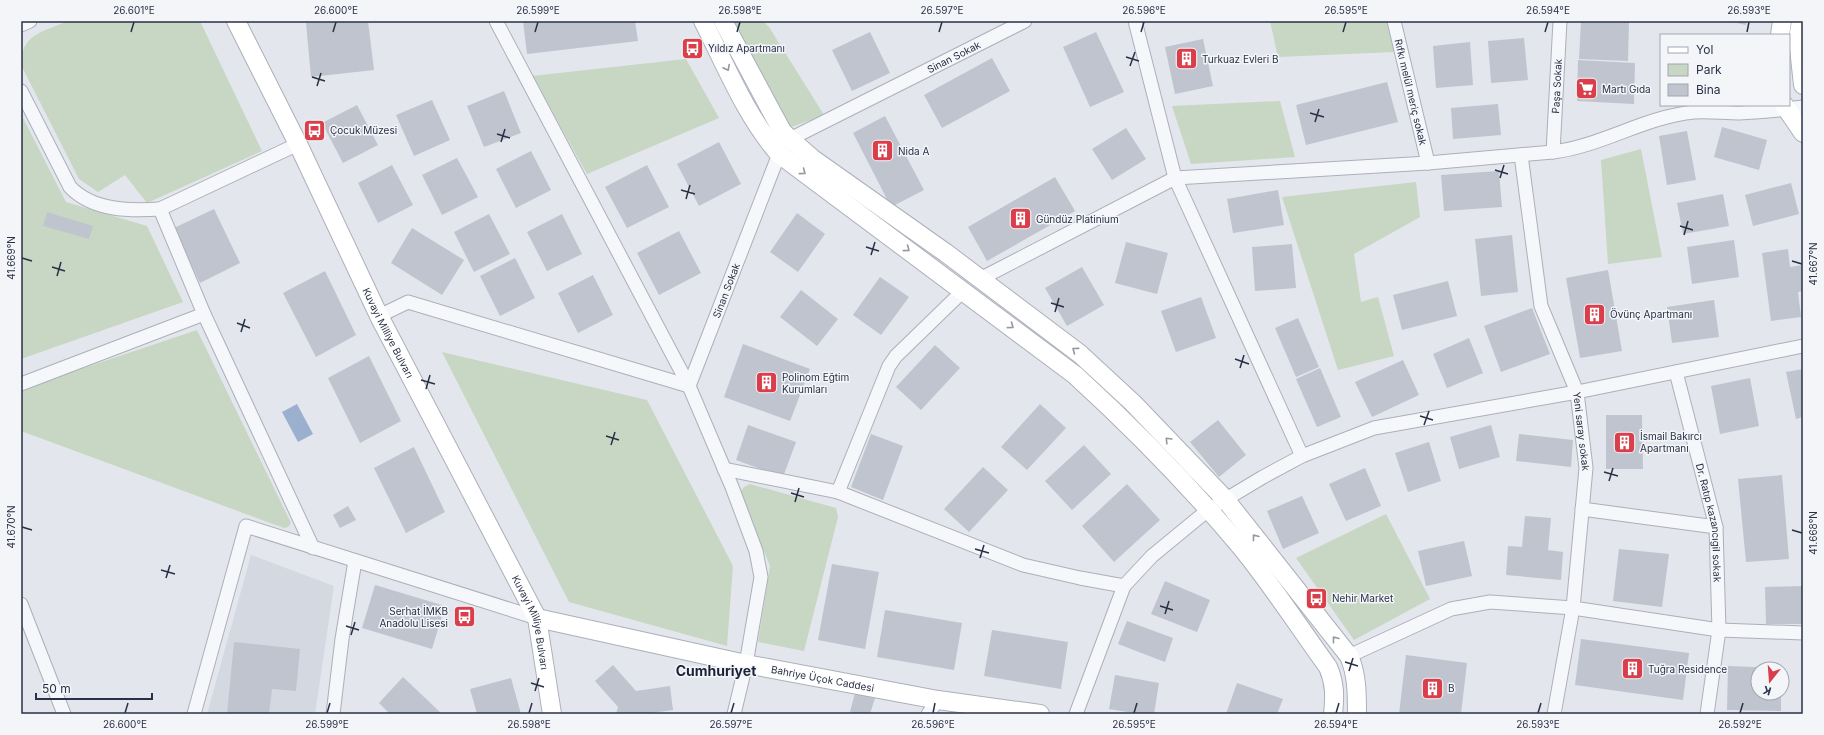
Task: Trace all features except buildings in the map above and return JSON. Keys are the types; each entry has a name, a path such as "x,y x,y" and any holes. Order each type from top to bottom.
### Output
{"main road":[{"name":"Kuvayi Milliye Bulvarı","path":"236,21 298,144 379,316 537,618 552,714"},
{"path":"703,21 754,119 766,139 779,154 1075,375 1109,406 1208,510 1242,548 1328,667 1334,681 1335,697 1333,714"},
{"path":"723,21 782,130 790,139 813,159 980,279 1080,354 1133,403 1225,499 1349,656 1354,666 1358,710"},
{"path":"1780,34 1782,21"},
{"path":"1801,21 1798,40 1803,85"},
{"path":"1791,107 1803,133"},
{"name":"Bahriye Üçok Caddesi","path":"537,618 933,707 1040,714"}],"street":[{"path":"21,25 30,21"},
{"path":"496,21 689,386 724,469 756,551 761,577 746,664 734,714"},
{"name":"Sinan Sokak","path":"689,386 779,154 790,139 1025,21"},
{"path":"1135,21 1175,178 1302,456"},
{"name":"Rıfkı melül meriç sokak","path":"1394,21 1428,163"},
{"name":"Paşa Sokak","path":"1553,152 1560,21"},
{"path":"21,90 70,187 75,192 98,203 113,208 130,211 160,209 298,144"},
{"path":"980,279 1175,178 1428,163 1553,152 1585,146 1652,121 1694,112 1740,113 1791,107"},
{"name":"Yeni saray sokak","path":"1521,155 1541,306 1577,392 1586,468 1573,608 1554,714"},
{"path":"160,209 204,314 313,548"},
{"path":"838,492 889,366 896,356 963,291"},
{"path":"379,316 408,302 689,386"},
{"path":"21,384 204,314"},
{"path":"1076,714 1124,586 1152,556 1208,510 1302,456 1374,428 1577,392 1803,346"},
{"name":"Dr. Ratıp kazancıgil sokak","path":"1676,372 1716,527 1719,630 1707,714"},
{"path":"724,469 838,492 1023,565 1124,586"},
{"path":"1582,510 1716,527"},
{"path":"194,714 246,526 537,618"},
{"path":"333,714 342,639 355,561"},
{"path":"1349,656 1451,609 1490,602 1573,608 1719,630 1803,633"},
{"path":"21,604 64,714"}],"shaded area":[{"path":"251,555 334,586 315,714 207,714"}],"green space":[{"path":"68,21 200,21 262,151 147,203 125,175 98,192 79,179 21,65 22,55 29,40 42,32"},
{"path":"731,21 763,21 769,27 824,115 789,128"},
{"path":"1270,21 1387,21 1394,52 1278,57"},
{"path":"686,59 719,118 587,174 532,76"},
{"path":"1280,101 1295,157 1191,164 1172,106"},
{"path":"21,114 66,202 147,226 183,302 21,359"},
{"path":"1641,149 1662,257 1608,264 1601,160"},
{"path":"1416,182 1420,217 1354,254 1361,302 1378,297 1394,356 1338,370 1282,197"},
{"path":"197,330 291,523 288,527 284,528 21,431 21,389"},
{"path":"442,352 647,400 733,566 727,646 569,602"},
{"path":"750,484 836,508 838,517 804,651 758,642 770,566 740,492 744,487"},
{"path":"1386,514 1430,599 1354,640 1296,558"}],"water":[{"path":"297,404 313,434 298,442 282,412"}],"place":[{"name":"Yıldız Apartmanı","path":"692,48"},
{"name":"Turkuaz Evleri B","path":"1187,59"},
{"name":"Martı Gıda","path":"1586,89"},
{"name":"Çocuk Müzesi","path":"314,130"},
{"name":"Nida A","path":"883,151"},
{"name":"Gündüz Platinium","path":"1021,219"},
{"name":"Övünç Apartmanı","path":"1594,314"},
{"name":"Polinom Eğtim Kurumları","path":"767,383"},
{"name":"İsmail Bakırcı Apartmanı","path":"1624,442"},
{"name":"Nehir Market","path":"1316,598"},
{"name":"Serhat İMKB Anadolu Lisesi","path":"464,617"},
{"name":"Tuğra Residence","path":"1632,669"},
{"name":"B","path":"1433,688"}],"district":[{"name":"Cumhuriyet","path":"716,670"}]}
